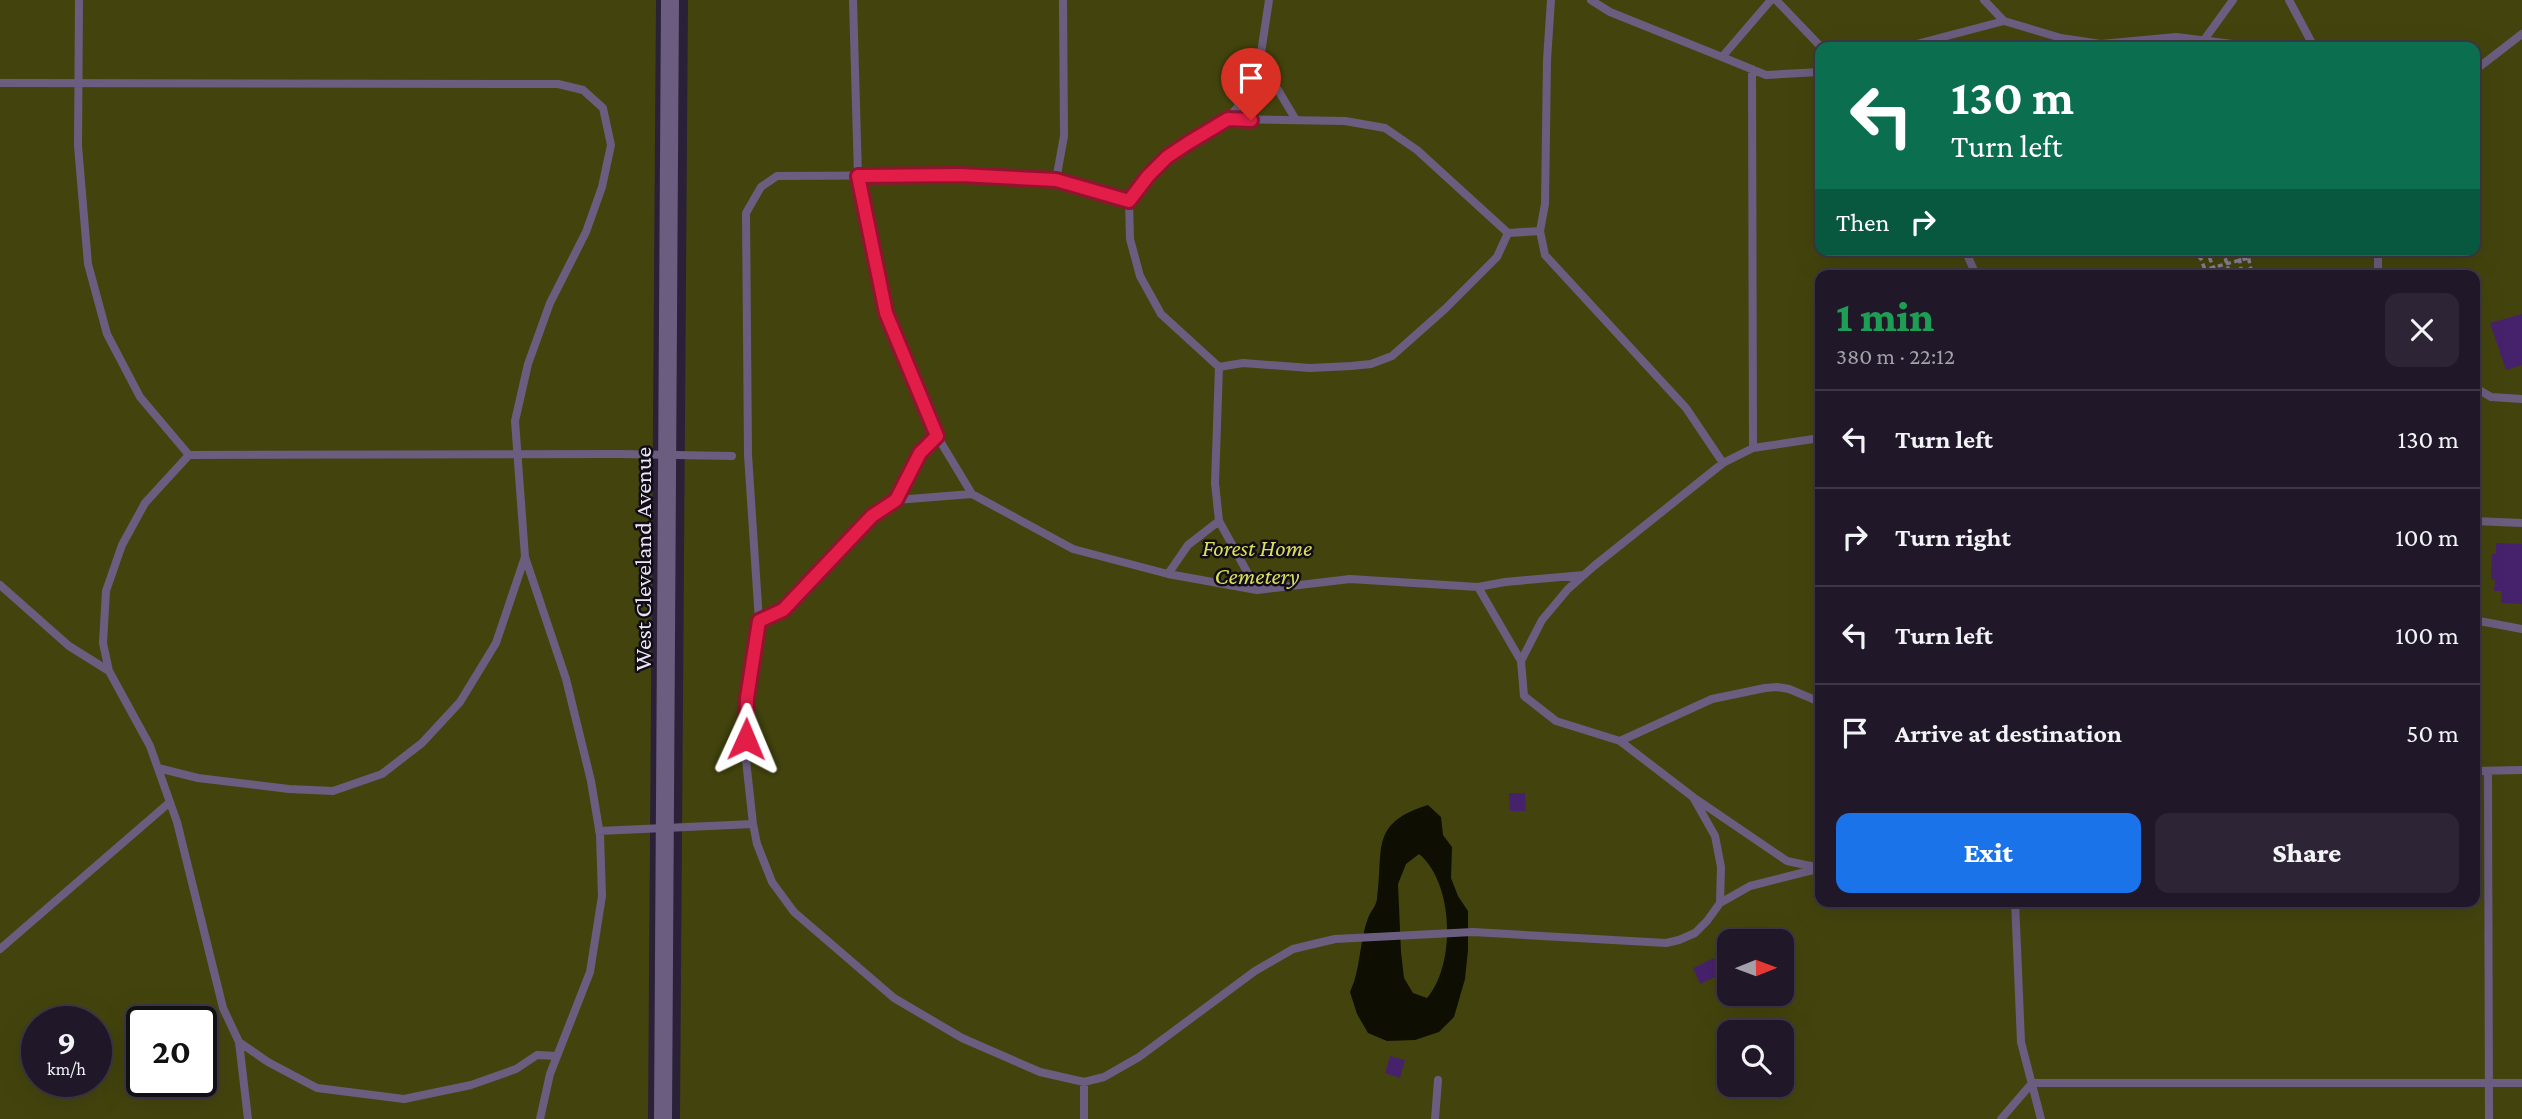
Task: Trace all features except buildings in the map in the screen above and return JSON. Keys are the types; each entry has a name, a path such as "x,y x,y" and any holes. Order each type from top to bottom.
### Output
{"street":[{"name":"West Cleveland Avenue","path":"663,1119 670,0"}],"lane":[{"path":"79,0 78,146 88,264 107,334 140,397 189,455"},
{"path":"853,0 858,176 886,313 937,436 972,494 1073,549 1168,574 1257,590 1350,579 1478,587 1584,575"},
{"path":"1056,180 1064,136 1063,0"},
{"path":"1257,590 1219,522 1215,483 1219,367 1161,314 1140,276 1130,239 1129,201 1167,157 1228,119 1252,89 1269,0"},
{"path":"1551,0 1547,60 1545,204 1540,231 1545,256 1686,408 1723,463"},
{"path":"1591,0 1610,12 1766,75 1815,72"},
{"path":"1722,57 1774,0 1816,42"},
{"path":"1984,0 2004,21 2080,42"},
{"path":"2204,40 2233,0"},
{"path":"2290,0 2311,42"},
{"path":"1924,42 2004,21"},
{"path":"2480,66 2522,34"},
{"path":"2134,42 2176,37 2219,42"},
{"path":"1259,58 1296,120"},
{"path":"1752,69 1753,448"},
{"path":"0,83 558,84 583,90 603,108 611,145 603,187 586,232 550,303 528,364 515,421 525,557 566,678 591,781 599,831 603,896 590,972 550,1074 540,1119"},
{"path":"1228,119 1345,121 1385,128 1417,150 1508,233 1540,231"},
{"path":"1129,201 1056,180 960,175 778,176 761,187 746,213 748,455 759,621 747,698 746,760 757,844 772,882 794,912 894,998 973,1043 1040,1072 1084,1082 1104,1077 1139,1058 1255,971 1293,949 1352,937 1473,932 1666,943 1695,933 1720,903 1750,886 1815,869"},
{"path":"1219,367 1243,363 1310,368 1351,366 1371,364 1392,356 1445,309 1497,257 1508,233"},
{"path":"2480,391 2491,397 2522,399"},
{"path":"896,500 920,453 937,436"},
{"path":"1521,661 1542,620 1584,575 1723,463 1753,448 1815,439"},
{"path":"248,1119 239,1042 222,1008 170,802 150,746 109,671 103,643 106,591 122,545 145,503 189,455 748,455"},
{"path":"759,621 783,610 872,516 896,500 972,494"},
{"path":"2480,521 2522,523"},
{"path":"1168,574 1188,545 1219,522"},
{"path":"158,768 198,778 289,789 333,791 382,774 422,743 460,702 496,643 525,557"},
{"path":"0,585 69,646 109,671"},
{"path":"1478,587 1521,661 1524,696 1556,721 1620,741 1693,797 1787,860 1815,867"},
{"path":"2480,621 2522,629"},
{"path":"1620,741 1712,699 1777,687 1815,700"},
{"path":"2480,771 2522,770"},
{"path":"2488,771 2489,1119"},
{"path":"1693,797 1715,836 1721,867 1720,903"},
{"path":"0,949 170,802"},
{"path":"599,831 753,824"},
{"path":"2015,907 2021,1042 2041,1119"},
{"path":"239,1042 268,1062 317,1088 404,1099 471,1085 516,1069 537,1055 557,1056"},
{"path":"1434,1119 1438,1080"},
{"path":"1084,1082 1084,1119"},
{"path":"2001,1119 2032,1083 2522,1083"}],"path":[{"path":"2209,256 2215,268"},
{"path":"2225,256 2229,270"},
{"path":"2239,256 2241,270"},
{"path":"2211,270 2249,258 2251,270"}],"green space":[{"path":"0,0 656,0 648,1119 0,1119"},
{"name":"Forest Home Cemetery","path":"688,0 2522,0 2522,1119 680,1119"}],"shaded area":[{"path":"1428,805 1441,817 1443,835 1452,847 1451,878 1468,911 1468,950 1465,979 1454,1017 1439,1032 1415,1040 1387,1041 1368,1033 1357,1014 1350,992 1365,927 1376,902 1383,840 1396,820","holes":["1419,854 1431,867 1445,903 1447,924 1443,965 1427,998 1413,993 1404,978 1398,884 1406,864"]}],"route":[{"path":"746,739 747,698 759,621 783,610 872,516 896,500 920,453 937,436 886,313 858,176 960,175 1056,180 1129,201 1167,157 1188,143 1228,119 1251,120"}]}
